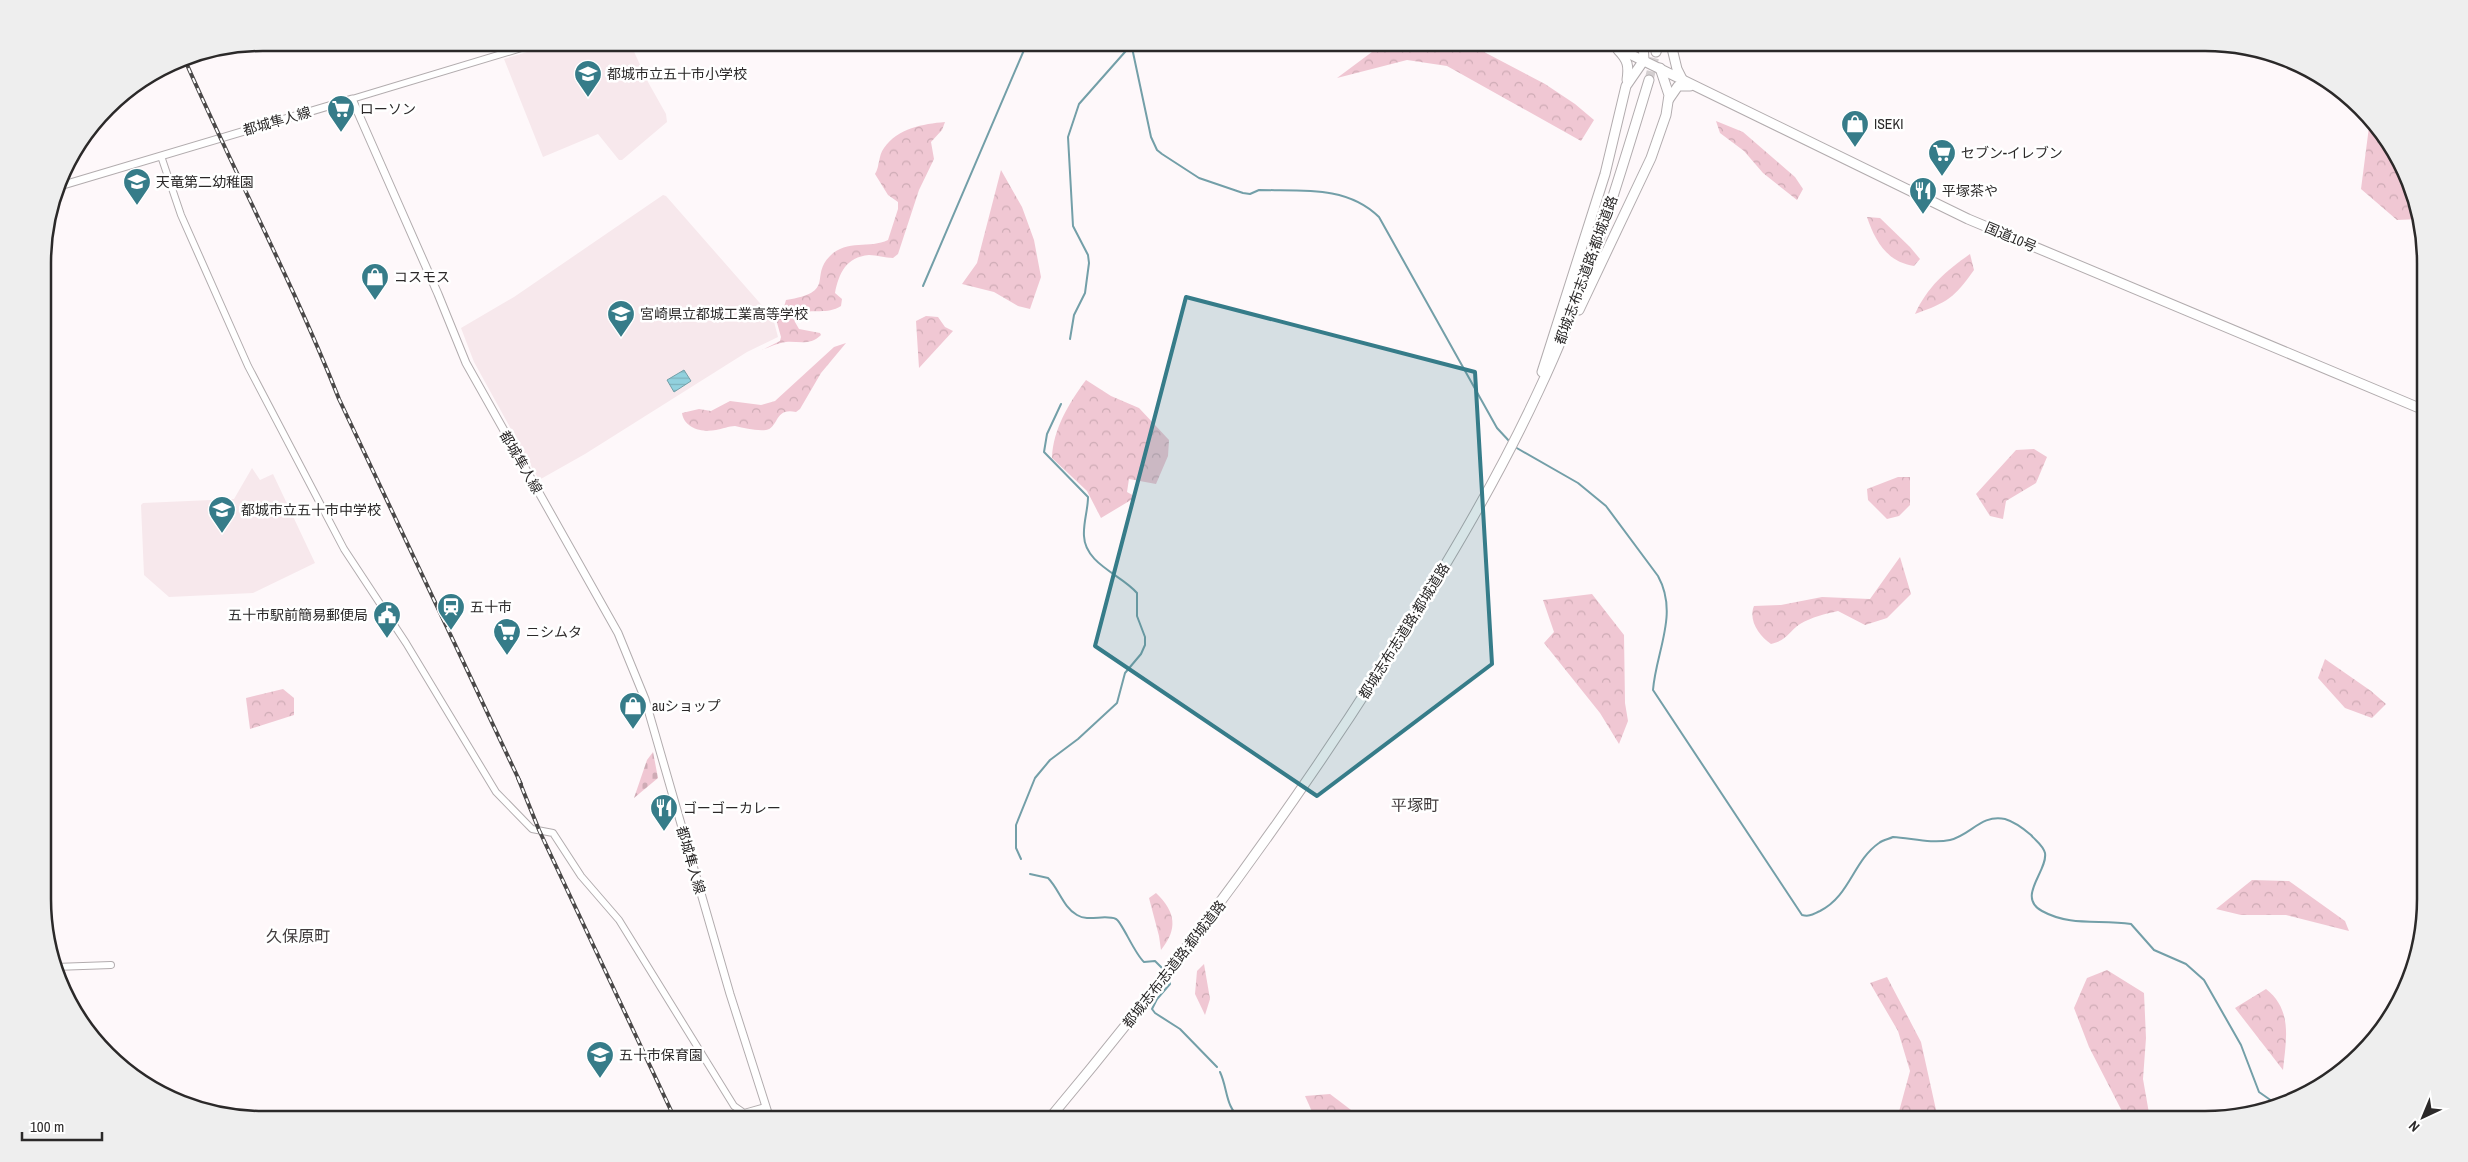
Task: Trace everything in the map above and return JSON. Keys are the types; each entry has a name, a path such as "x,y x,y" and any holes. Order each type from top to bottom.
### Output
{"highway":[{"path":"1520,428 1542,372 1602,183 1626,86 1629,66 1626,58 1618,51"},
{"name":"国道10号","path":"1625,51 1683,81 1968,219 2417,407"},
{"path":"1626,86 1644,60 1644,51"},
{"path":"1669,99 1663,70 1672,55 1672,51"},
{"path":"1673,51 1677,68 1683,81"},
{"name":"都城志布志道路;都城道路","path":"1056,1111 1177,962 1268,838 1422,605 1505,456 1539,390 1586,276 1649,80"},
{"path":"1539,390 1552,369 1651,158 1669,99 1678,86 1684,85 1698,88"}],"main road":[{"name":"都城隼人線","path":"66,184 352,99 438,294 466,363 605,611 632,664 645,699 767,1111"}],"street":[{"path":"352,99 509,51"},
{"path":"161,156 181,215 248,366 344,549 406,643 496,792 532,829 553,833 581,876 618,920 734,1106 741,1111"},
{"path":"62,966 111,965"},
{"path":"751,1111 765,1107"}],"highlighted area":[{"path":"1186,297 1475,372 1492,664 1317,796 1095,646"}],"shaded area":[{"name":"都城市立五十市小学校","path":"530,51 634,51 666,114 667,122 622,160 619,160 598,134 543,157 504,59"},
{"name":"宮崎県立都城工業高等学校","path":"663,195 666,196 773,318 778,337 747,352 585,454 539,480 474,362 461,328 514,297"},
{"name":"都城市立五十市中学校","path":"252,468 260,480 273,474 315,563 253,593 169,597 144,575 141,505 143,503 234,499"}],"green space":[{"path":"1373,51 1482,51 1545,84 1575,104 1594,120 1581,141 1447,66 1407,60 1337,78"},
{"path":"1716,121 1743,132 1795,177 1803,189 1797,200 1763,173 1744,151 1720,133"},
{"path":"945,122 942,130 931,142 934,159 919,190 898,254 893,258 869,255 855,259 845,267 839,279 835,293 842,299 841,306 836,309 809,311 798,314 795,322 799,329 820,333 821,335 813,341 783,343 762,350 780,341 781,337 776,319 782,314 786,300 802,297 817,288 821,271 830,256 837,251 851,246 881,243 888,240 898,209 898,202 888,195 875,174 884,148 896,136 911,128"},
{"path":"2369,129 2395,169 2406,195 2412,219 2397,220 2361,189"},
{"path":"1001,170 1022,207 1034,240 1041,277 1030,309 1018,306 994,292 962,284 977,263"},
{"path":"1867,217 1880,218 1910,247 1920,259 1914,266 1896,260 1883,249"},
{"path":"1970,254 1974,270 1961,287 1943,302 1915,314 1925,296 1938,280"},
{"path":"926,316 938,317 945,327 953,331 919,368 916,321"},
{"path":"846,343 821,373 800,409 796,412 784,412 773,426 766,430 730,426 705,431 690,426 683,418 682,413 699,409 711,411 730,401 761,405 775,401 834,347"},
{"path":"1086,380 1111,396 1139,408 1169,440 1168,456 1156,484 1129,479 1127,492 1136,497 1101,518 1087,491 1052,458 1055,437 1063,417"},
{"path":"2034,449 2047,457 2036,483 2006,501 2003,519 1990,516 1976,494 2016,450"},
{"path":"1898,477 1910,477 1910,505 1899,516 1887,519 1868,500 1867,489"},
{"path":"1900,557 1911,594 1887,618 1865,625 1838,611 1800,624 1784,638 1771,644 1762,637 1756,627 1752,617 1754,606 1781,605 1822,597 1870,599"},
{"path":"1592,594 1624,635 1625,703 1628,721 1619,744 1600,713 1544,643 1554,632 1543,600"},
{"path":"2325,659 2371,691 2386,704 2372,718 2345,708 2318,678"},
{"path":"283,689 294,698 294,715 250,729 246,698"},
{"path":"653,752 658,778 634,798 647,760"},
{"path":"2252,880 2289,881 2345,921 2349,931 2286,915 2241,915 2216,909"},
{"path":"1156,893 1168,907 1172,921 1170,935 1161,950 1149,898"},
{"path":"1204,964 1210,999 1205,1015 1195,994 1197,971"},
{"path":"2107,970 2144,993 2146,1038 2143,1079 2149,1111 2122,1111 2089,1047 2074,1008 2087,978"},
{"path":"1887,977 1921,1042 1936,1111 1899,1111 1910,1071 1898,1031 1870,983"},
{"path":"2266,989 2275,997 2284,1016 2286,1037 2283,1070 2235,1008"},
{"path":"1330,1094 1352,1111 1312,1111 1305,1096"}],"water":[{"path":"684,370 691,381 674,392 667,380"}],"waterway":[{"path":"923,286 1024,51"},
{"path":"1070,339 1074,315 1085,293 1089,263 1088,255 1073,226 1068,137 1079,104 1126,51"},
{"path":"1133,51 1151,137 1157,150 1162,154 1199,178 1243,193 1250,194 1259,190 1322,192 1353,199 1379,217 1497,428 1510,442"},
{"path":"1021,859 1016,848 1016,825 1035,778 1050,760 1078,739 1117,703 1125,673 1141,654 1145,645 1145,637 1137,616 1137,593 1097,562 1086,546 1084,531 1088,497 1044,452 1047,434 1061,404"},
{"path":"1515,447 1578,483 1606,506 1658,576 1664,590 1666,618 1653,690 1802,915 1811,915 1830,905 1845,888 1870,850 1882,841 1893,837 1929,841 1950,840 1989,819 2009,820 2031,835 2041,845 2045,853 2045,860 2032,891 2032,899 2035,905 2042,911 2064,919 2131,924 2154,950 2186,964 2204,980 2241,1045 2259,1092 2271,1101"},
{"path":"1030,874 1048,878 1068,907 1077,915 1086,918 1107,917 1119,921 1140,958 1144,962 1155,961 1164,970"},
{"path":"1168,976 1170,984 1157,999 1152,1009 1155,1013 1180,1029 1217,1067"},
{"path":"1220,1072 1229,1103 1234,1111"}],"tunnel":[{"path":"1649,80 1656,52"}],"railway":[{"path":"187,65 283,270 339,399 521,784"},
{"path":"518,778 539,830 671,1111"}],"place":[{"name":"都城市立五十市小学校","path":"588,98"},
{"name":"ローソン","path":"341,133"},
{"name":"ISEKI","path":"1855,148"},
{"name":"セブン-イレブン","path":"1942,177"},
{"name":"天竜第二幼稚園","path":"137,206"},
{"name":"平塚茶や","path":"1923,215"},
{"name":"コスモス","path":"375,301"},
{"name":"宮崎県立都城工業高等学校","path":"621,338"},
{"name":"都城市立五十市中学校","path":"222,534"},
{"name":"五十市","path":"451,631"},
{"name":"五十市駅前簡易郵便局","path":"387,639"},
{"name":"ニシムタ","path":"507,656"},
{"name":"auショップ","path":"633,730"},
{"name":"ゴーゴーカレー","path":"664,832"},
{"name":"五十市保育園","path":"600,1079"}],"district":[{"name":"平塚町","path":"1415,805"},
{"name":"久保原町","path":"298,936"}]}
